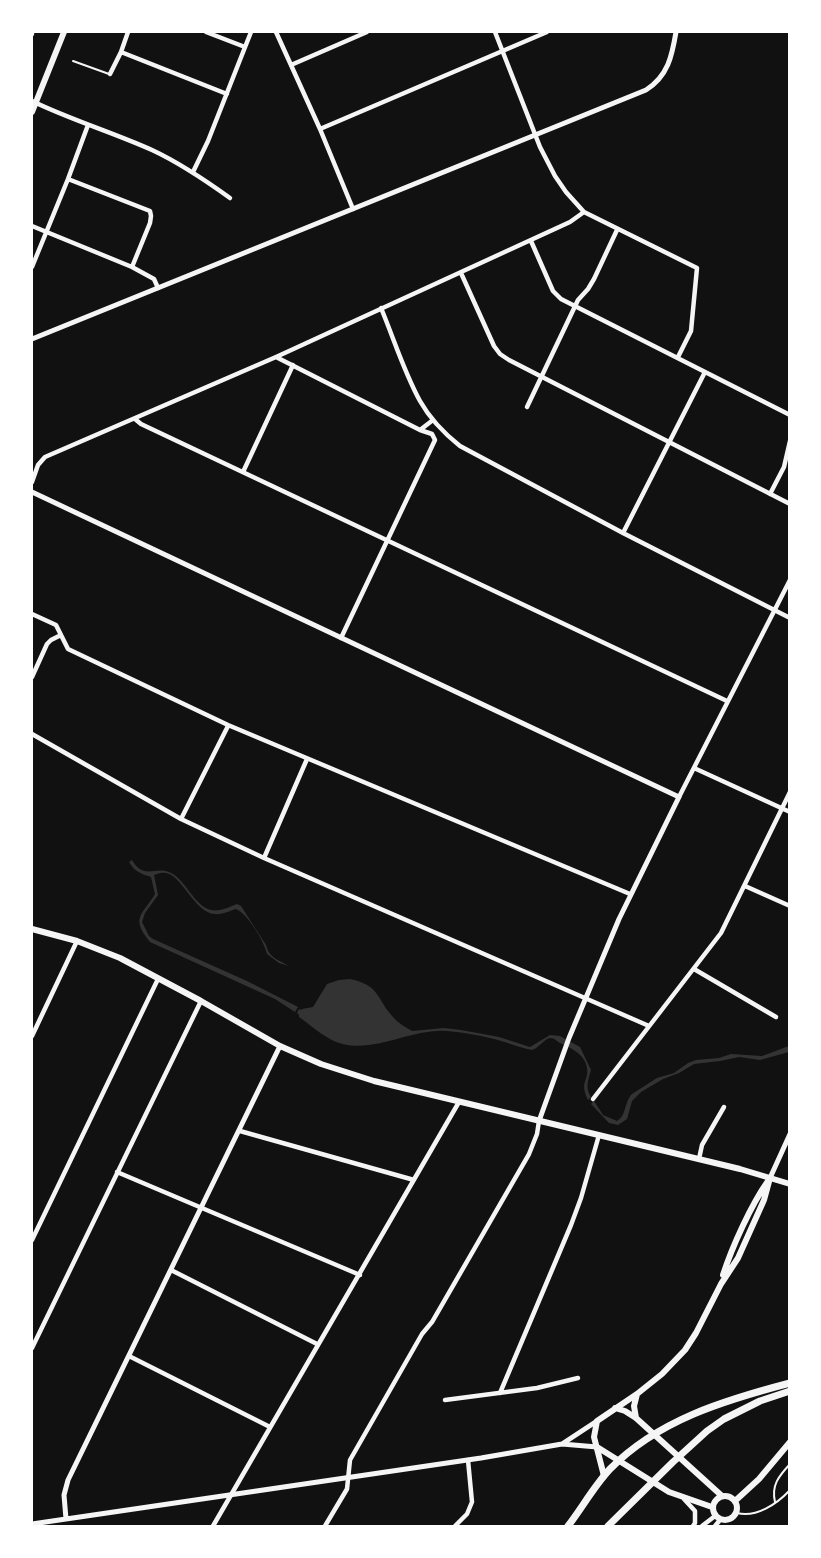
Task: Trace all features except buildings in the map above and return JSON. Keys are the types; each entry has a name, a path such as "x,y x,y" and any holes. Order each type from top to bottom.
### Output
{"main road":[{"path":"32,111 33,102 64,32"},
{"path":"32,929 78,941 120,958 280,1046 321,1064 363,1078 699,1159 789,1184"},
{"path":"604,1476 594,1435 597,1421 662,1374 685,1350 721,1284 734,1248 760,1192 770,1178"},
{"path":"568,1527 604,1476 653,1434 723,1402 789,1383"},
{"path":"608,1527 707,1431 760,1401 789,1391"},
{"path":"636,1418 634,1406 637,1394"},
{"path":"615,1408 636,1418 722,1496"},
{"path":"735,1501 759,1479 789,1442"},
{"path":"597,1447 683,1498 712,1507 718,1518 729,1520 737,1513 735,1501 729,1496 715,1500 712,1507"}],"street":[{"path":"110,74 128,32"},
{"path":"205,32 245,47"},
{"path":"192,172 208,141 251,32"},
{"path":"276,32 353,209"},
{"path":"291,65 367,32"},
{"path":"495,32 555,176 584,212 697,268 691,331 678,358"},
{"path":"320,129 547,32"},
{"path":"32,339 641,92 662,77 669,64 676,32"},
{"path":"121,52 227,94"},
{"path":"33,102 152,150 192,172 230,198"},
{"path":"32,267 88,125"},
{"path":"68,178 149,212 150,223 132,267"},
{"path":"32,482 38,465 46,457 461,273 570,222 584,212"},
{"path":"32,226 132,267 154,279 158,288"},
{"path":"527,407 617,230"},
{"path":"531,241 553,291 561,299 789,415"},
{"path":"461,273 500,354 789,504"},
{"path":"382,308 421,403 448,436 468,451 789,618"},
{"path":"276,357 432,434 435,440 341,638"},
{"path":"243,472 293,365"},
{"path":"623,533 705,372"},
{"path":"135,419 727,701"},
{"path":"420,430 433,420"},
{"path":"770,494 784,467 789,441"},
{"path":"32,492 679,797"},
{"path":"325,1527 347,1489 350,1460 529,1154 569,1038 630,894 789,580"},
{"path":"32,614 56,625 68,649 228,725 630,894"},
{"path":"32,677 47,644 61,635"},
{"path":"181,819 228,725"},
{"path":"32,734 181,819 649,1026"},
{"path":"264,858 307,759"},
{"path":"694,768 789,812"},
{"path":"593,1099 721,933 789,792"},
{"path":"745,886 789,906"},
{"path":"32,1036 78,941"},
{"path":"694,969 776,1017"},
{"path":"32,1240 158,979"},
{"path":"32,1349 201,1001"},
{"path":"66,1519 64,1495 68,1480 280,1046"},
{"path":"212,1527 459,1102"},
{"path":"699,1159 702,1145 724,1107"},
{"path":"240,1131 414,1180"},
{"path":"770,1178 789,1134"},
{"path":"500,1393 571,1225 598,1135"},
{"path":"117,1172 360,1275"},
{"path":"171,1270 317,1344"},
{"path":"129,1356 270,1427"},
{"path":"445,1400 537,1388 578,1378"},
{"path":"562,1444 597,1421"},
{"path":"32,1524 562,1444 597,1447"},
{"path":"456,1527 467,1514 472,1502 468,1460"},
{"path":"683,1498 695,1511 693,1527"},
{"path":"702,1527 718,1518"},
{"path":"715,1527 718,1518"}],"lane":[{"path":"73,61 110,74"},
{"path":"775,1503 773,1495 776,1479 789,1464"},
{"path":"737,1513 751,1514 775,1503 789,1490"}],"shaded area":[{"path":"132,860 141,870 166,871 176,876 205,908 218,910 237,904 241,906 266,945 269,953 289,966 279,963 267,954 255,928 241,912 236,909 220,914 208,912 194,901 177,880 165,873 154,875 158,895 142,922 149,936 298,1007 295,1012 275,999 150,942 139,922 142,912 155,894 151,877 136,870 129,862"},
{"path":"350,979 372,989 395,1019 412,1031 444,1028 461,1030 499,1037 530,1047 550,1035 560,1036 580,1047 591,1070 588,1087 591,1097 588,1100 584,1089 586,1063 573,1049 553,1038 532,1050 480,1036 432,1031 358,1046 330,1039 299,1017 299,1009 313,1007 327,984"},
{"path":"789,1046 789,1052 760,1060 739,1057 694,1064 641,1092 632,1101 627,1119 618,1125 609,1123 591,1104 594,1101 603,1115 617,1121 632,1094 688,1063 731,1054 762,1056"}]}
